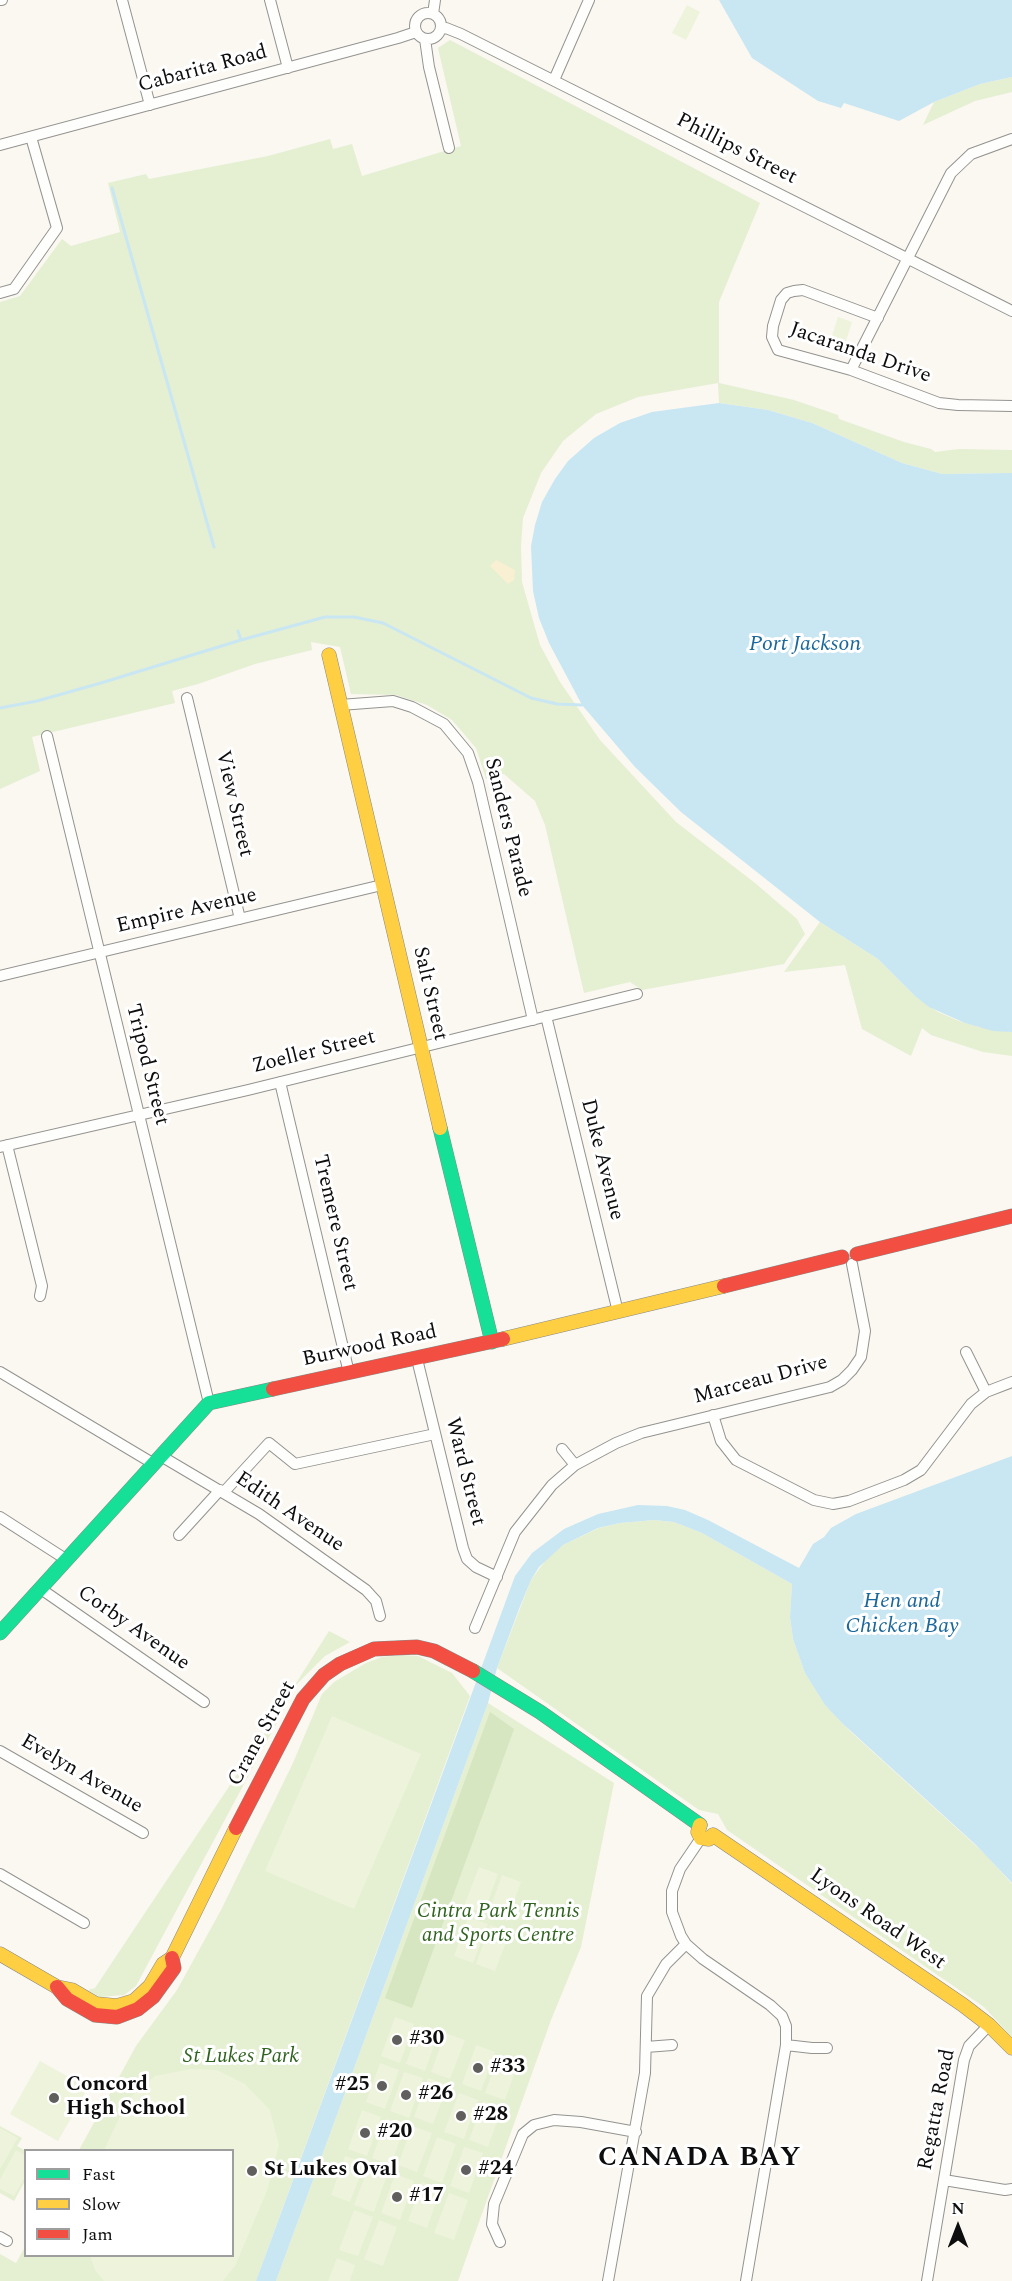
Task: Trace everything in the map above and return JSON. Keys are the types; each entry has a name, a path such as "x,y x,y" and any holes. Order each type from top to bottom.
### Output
{"street":[{"path":"122,0 150,105"},
{"path":"270,0 288,68"},
{"path":"433,14 435,0"},
{"path":"554,80 589,0"},
{"path":"424,14 433,14 440,20 441,29 434,38 426,39 416,32 415,23 424,14"},
{"name":"Phillips Street","path":"441,29 446,28 461,34 1012,311"},
{"name":"Cabarita Road","path":"0,145 416,32"},
{"path":"426,39 429,68 449,148"},
{"path":"0,293 14,289 57,228 32,137"},
{"path":"851,370 951,172 970,154 1012,139"},
{"name":"Jacaranda Drive","path":"878,318 803,290 787,293 781,300 772,337 778,350 851,370 939,403 1012,406"},
{"name":"Salt Street","path":"329,655 420,1047 492,1342"},
{"name":"View Street","path":"188,698 240,919"},
{"name":"Sanders Parade","path":"340,705 393,701 412,707 444,724 468,753 478,782 533,1020"},
{"name":"Tripod Street","path":"46,736 209,1403"},
{"name":"Empire Avenue","path":"0,976 382,885"},
{"name":"Zoeller Street","path":"4,1146 280,1082 637,994"},
{"name":"Duke Avenue","path":"546,1017 618,1312"},
{"name":"Tremere Street","path":"280,1082 349,1373"},
{"path":"4,1146 42,1286 40,1296"},
{"name":"Burwood Road","path":"209,1403 492,1342 850,1258 1012,1216"},
{"name":"Marceau Drive","path":"475,1629 515,1532 552,1485 575,1465 607,1447 640,1433 830,1387 842,1380 861,1357 865,1331 850,1258"},
{"path":"966,1352 986,1392"},
{"name":"Ward Street","path":"417,1359 467,1559 476,1568 497,1577"},
{"name":"Edith Avenue","path":"0,1372 157,1460 222,1491 259,1514 366,1590 376,1601 380,1616"},
{"path":"713,1415 721,1441 736,1460 814,1500 833,1504 849,1501 904,1480 921,1470 971,1404 986,1392 1012,1382"},
{"path":"0,1632 209,1403"},
{"path":"179,1535 269,1443 294,1464 435,1434"},
{"path":"562,1449 575,1465"},
{"path":"0,1517 67,1560"},
{"name":"Corby Avenue","path":"41,1588 204,1702"},
{"name":"Crane Street","path":"0,1954 57,1987 72,1990 96,2004 124,2005 134,2001 145,1992 163,1964 172,1958 274,1753 303,1699 320,1680 340,1664 356,1656 389,1647 417,1647 434,1651 472,1669"},
{"name":"Lyons Road West","path":"472,1669 629,1774 705,1833 804,1895 989,2025 1012,2048"},
{"name":"Evelyn Avenue","path":"0,1751 143,1833"},
{"path":"705,1833 680,1869 672,1891 672,1912 686,1944 703,1959 778,2011 786,2026 786,2045 746,2281"},
{"path":"0,1874 84,1923"},
{"path":"608,2281 645,2073 646,1996 666,1964 686,1944"},
{"name":"Regatta Road","path":"927,2281 964,2060 969,2046 989,2025"},
{"path":"646,2047 672,2045"},
{"path":"786,2045 827,2048"},
{"path":"500,2242 492,2224 494,2204 522,2134 534,2125 554,2120 581,2122 636,2132"},
{"path":"944,2180 1005,2190 1012,2189"}],"green space":[{"path":"687,5 700,12 686,40 672,33"},
{"path":"450,40 760,203 719,302 719,383 794,400 838,415 839,419 935,452 959,449 1012,450 1012,473 942,474 902,463 812,423 768,410 719,403 718,383 638,397 596,414 563,441 541,473 523,518 521,546 522,582 540,645 560,682 600,740 676,822 755,883 797,919 805,934 784,964 642,990 630,982 584,993 545,825 535,801 504,774 486,779 476,748 452,720 427,705 396,695 351,694 340,647 311,642 312,650 255,664 172,691 175,703 32,737 40,771 0,789 0,302 20,296 62,239 71,246 120,232 108,183 146,174 149,179 268,156 330,139 333,149 352,144 362,176 461,146 438,48"},
{"path":"1012,77 1012,92 975,101 923,125 934,102 980,84"},
{"path":"838,317 852,322 842,353 828,348"},
{"path":"820,922 878,959 915,996 938,1012 983,1028 1012,1032 1012,1056 983,1052 931,1035 922,1028 911,1056 862,1029 845,965 784,972"},
{"path":"654,1520 674,1522 702,1533 792,1584 790,1617 793,1639 805,1673 825,1705 851,1732 985,1854 1012,1884 1012,2037 984,2007 727,1830 718,1814 699,1810 497,1668 531,1580 548,1557 563,1545 599,1528 620,1523"},
{"path":"329,1631 350,1642 325,1656 298,1683 136,1986 124,1995 100,1997 88,1990 95,1988 264,1734"},
{"name":"St Lukes Park","path":"418,1656 452,1673 470,1696 256,2281 0,2281 0,2254 16,2263 24,2249 24,2257 234,2257 234,2149 80,2149 136,2046 177,1990 221,1910 293,1763 322,1694 334,1682 366,1663 382,1657"},
{"name":"Cintra Park Tennis and Sports Centre","path":"488,1703 614,1783 581,1947 551,2020 458,2281 276,2281"},
{"path":"490,1712 514,1729 412,2008 385,1998"},
{"path":"332,1716 421,1754 354,1909 265,1871"},
{"path":"479,1867 498,1874 484,1913 464,1906"},
{"path":"502,1875 521,1882 507,1921 488,1914"},
{"path":"468,1917 488,1924 473,1963 454,1956"},
{"path":"490,1925 510,1932 495,1971 476,1964"},
{"name":"#30","path":"395,2017 414,2024 400,2063 381,2056"},
{"path":"420,2025 439,2032 425,2071 406,2064"},
{"path":"445,2033 465,2040 450,2079 431,2072"},
{"name":"#33","path":"476,2045 495,2052 481,2091 462,2084"},
{"path":"499,2054 519,2061 505,2100 485,2093"},
{"path":"40,2061 88,2088 58,2141 10,2114"},
{"name":"#25","path":"380,2063 399,2070 385,2109 366,2102"},
{"name":"St Lukes Oval","path":"190,2069 217,2070 245,2084 270,2110 279,2145 267,2191 235,2266 223,2281 104,2281 95,2270 90,2257 234,2257 234,2149 104,2149 128,2099 155,2076"},
{"name":"#26","path":"404,2072 423,2078 409,2118 390,2111"},
{"path":"428,2078 448,2085 433,2124 414,2117"},
{"name":"#28","path":"459,2093 478,2100 464,2139 444,2132"},
{"path":"483,2101 502,2108 488,2147 469,2140"},
{"name":"#20","path":"362,2110 381,2117 367,2156 348,2149"},
{"path":"386,2119 405,2126 391,2165 372,2158"},
{"path":"0,2126 22,2138 17,2146 24,2150 24,2183 14,2201 0,2193"},
{"path":"412,2126 432,2133 417,2172 398,2165"},
{"path":"0,2128 18,2138 0,2169"},
{"path":"437,2137 456,2144 442,2183 423,2176"},
{"name":"#24","path":"464,2147 483,2153 469,2193 450,2186"},
{"path":"16,2150 24,2154 24,2179 14,2196 0,2189 0,2179"},
{"path":"345,2156 365,2163 350,2202 331,2195"},
{"path":"369,2165 388,2172 374,2212 354,2205"},
{"name":"#17","path":"395,2174 414,2181 400,2220 381,2213"},
{"path":"422,2182 441,2189 427,2228 408,2221"},
{"path":"449,2193 468,2200 454,2240 434,2233"},
{"path":"354,2210 373,2217 358,2256 339,2250"},
{"path":"379,2220 397,2227 383,2266 364,2259"},
{"path":"337,2258 355,2265 350,2281 328,2281"}],"sand":[{"path":"496,560 515,570 514,580 508,584 490,566"}],"water":[{"path":"719,0 1012,0 1012,77 980,84 934,102 899,121 844,103 841,108 818,101 752,58"},
{"name":"Port Jackson","path":"719,403 768,410 812,423 902,463 942,474 1012,473 1012,1032 993,1031 965,1023 929,1007 878,959 820,922 681,812 635,767 582,705 549,643 539,618 533,591 531,546 542,502 555,479 568,461 594,438 620,423 652,412"},
{"name":"Hen and Chicken Bay","path":"1012,1456 1012,1883 976,1845 825,1705 805,1673 793,1639 790,1617 792,1584 702,1533 674,1522 654,1520 620,1523 598,1528 563,1545 539,1567 519,1609 497,1668 488,1703 276,2281 256,2281 515,1576 532,1553 564,1529 598,1514 638,1505 667,1506 685,1510 708,1520 799,1568 813,1544 824,1537 831,1528 856,1514"}],"waterway":[{"path":"112,188 214,547"},
{"path":"0,708 37,701 325,617 354,617 383,623 531,698 557,704 582,705"},
{"path":"238,631 241,640"}],"traffic: fast":[{"path":"440,1128 492,1342"},
{"path":"0,1633 209,1403 273,1389"},
{"path":"473,1671 540,1712 700,1825"}],"traffic: slow":[{"path":"329,655 440,1128"},
{"path":"503,1339 724,1286"},
{"path":"700,1825 698,1832 701,1838 709,1839 713,1835"},
{"path":"0,1954 57,1987 72,1990 96,2004 117,2006 134,2001 150,1986 163,1964 172,1958 236,1828"},
{"path":"713,1835 963,2005 989,2025 1012,2048"}],"traffic: jam":[{"path":"857,1254 1012,1216"},
{"path":"724,1286 842,1257"},
{"path":"273,1389 503,1339"},
{"path":"236,1828 303,1699 324,1675 340,1664 374,1649 417,1647 434,1651 473,1671"},
{"path":"57,1987 67,1999 95,2015 117,2017 138,2009 153,1997 174,1968 172,1958"}],"place":[{"name":"#30","path":"397,2040"},
{"name":"#33","path":"478,2068"},
{"name":"#25","path":"382,2086"},
{"name":"#26","path":"406,2095"},
{"name":"Concord High School","path":"54,2098"},
{"name":"#28","path":"461,2116"},
{"name":"#20","path":"365,2133"},
{"name":"#24","path":"466,2170"},
{"name":"St Lukes Oval","path":"252,2171"},
{"name":"#17","path":"397,2197"}],"district":[{"name":"CANADA BAY","path":"700,2160"}]}
